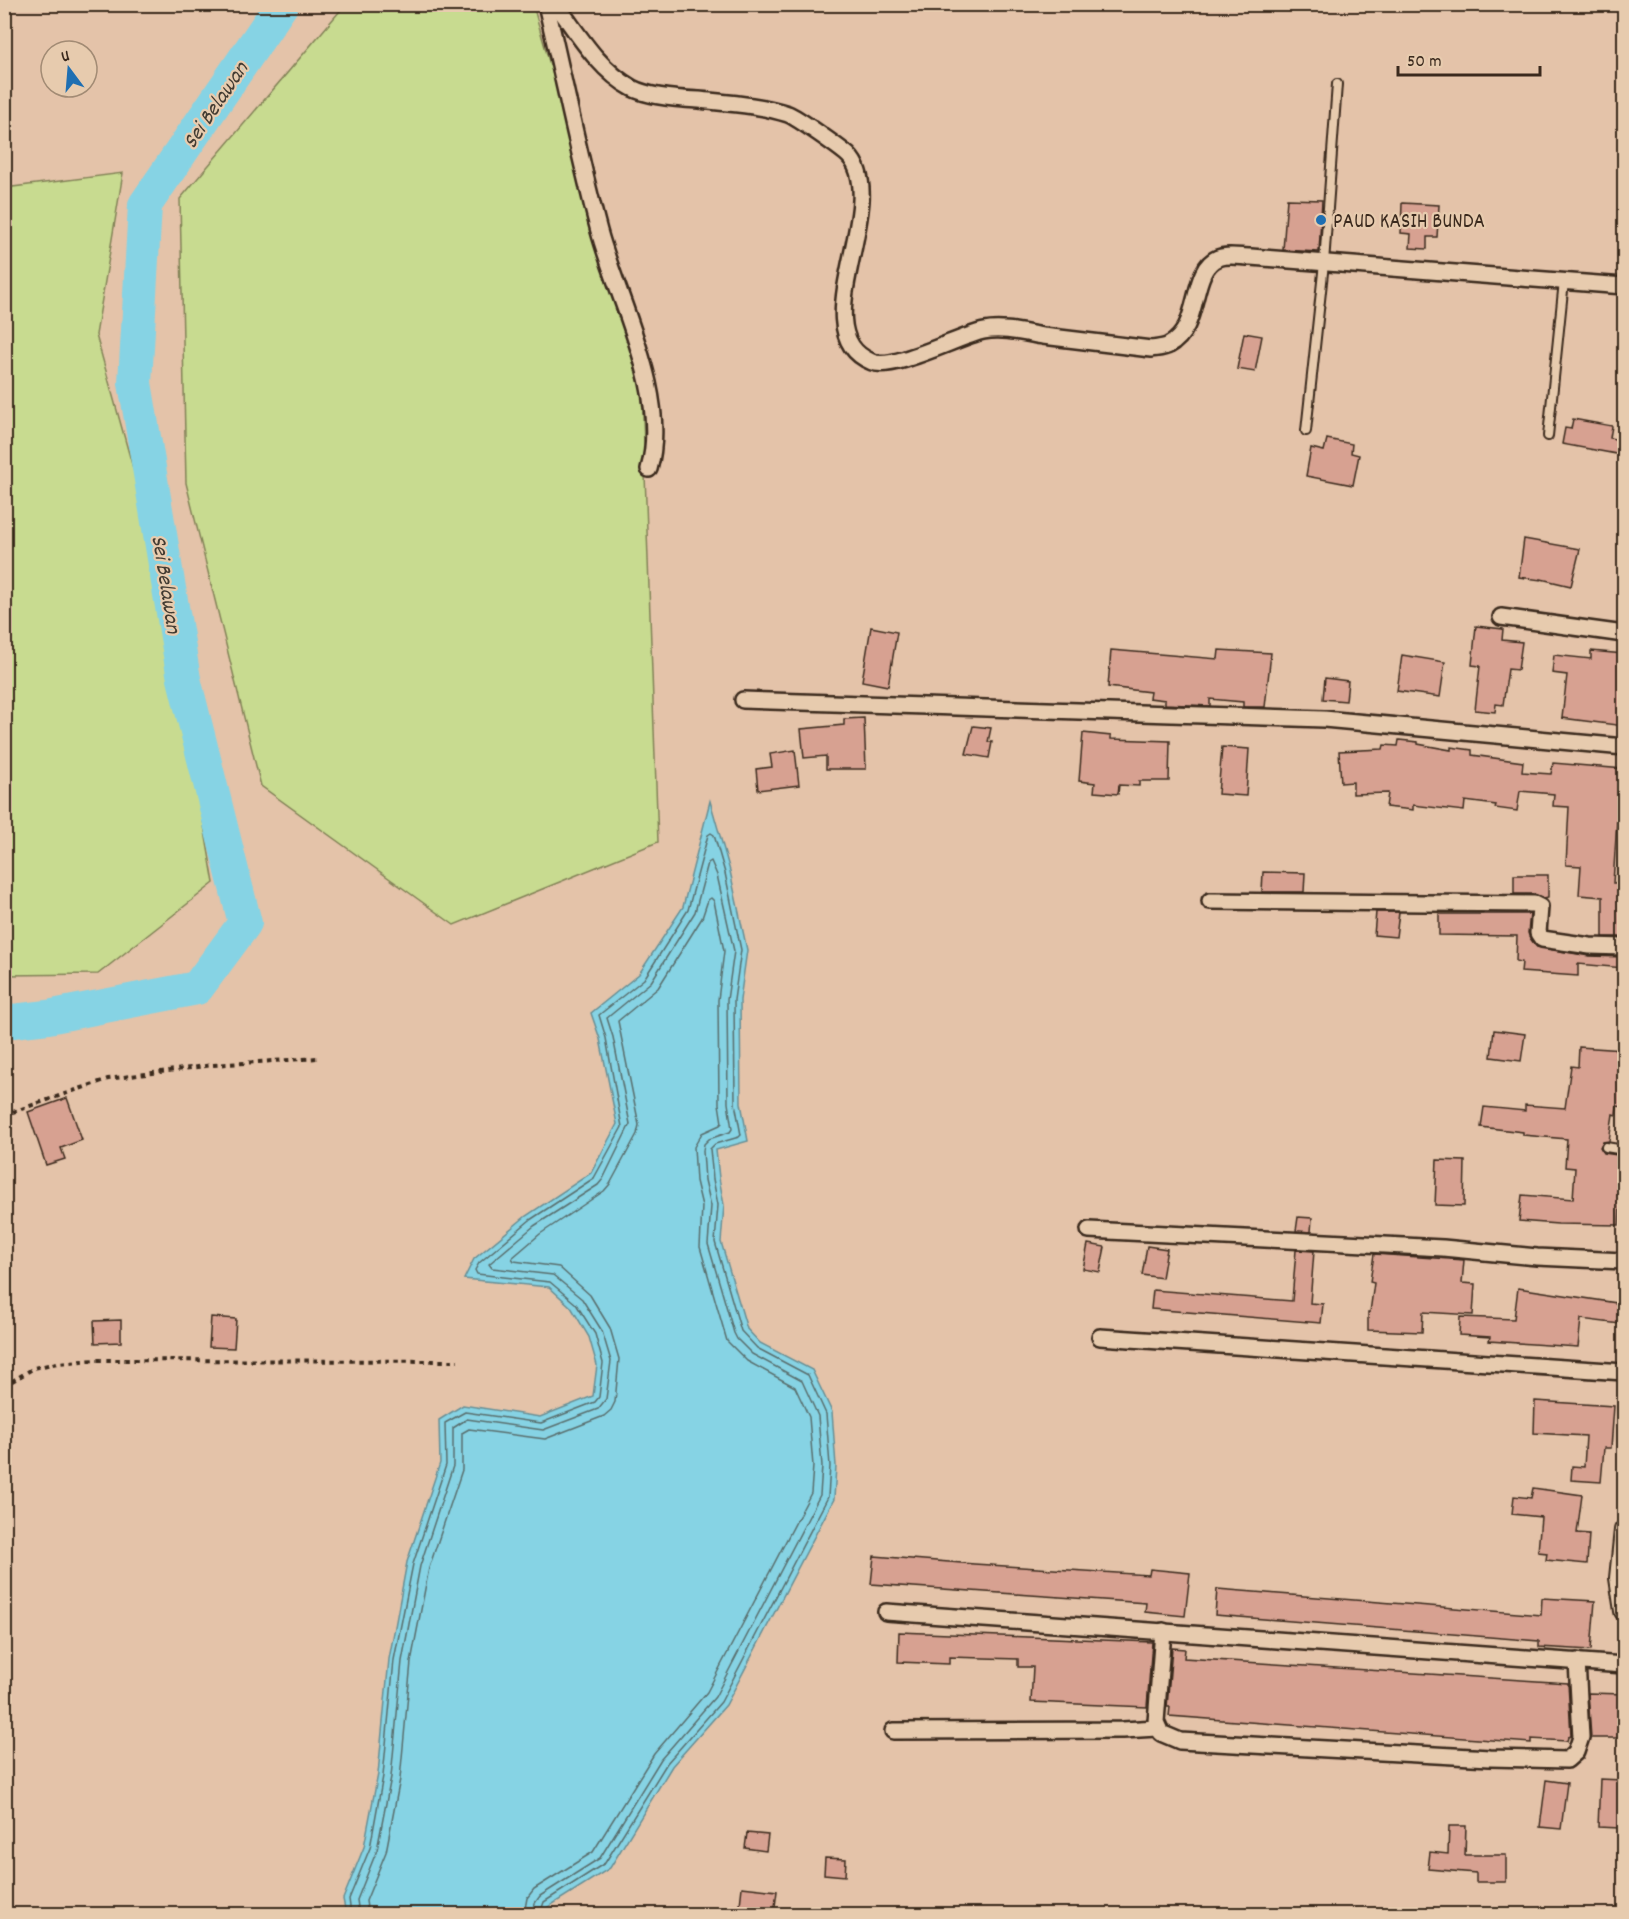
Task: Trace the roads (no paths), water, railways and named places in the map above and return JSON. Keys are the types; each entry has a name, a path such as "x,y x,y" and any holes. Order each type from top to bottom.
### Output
{"street":[{"path":"546,4 600,232 639,350 651,400 654,452 649,469"},
{"path":"556,4 611,74 634,89 673,98 735,103 790,114 850,157 862,188 855,245 844,294 843,316 848,337 856,352 873,363 903,360 985,331 1014,332 1151,350 1169,345 1179,337 1193,313 1199,284 1211,262 1223,257 1251,256 1624,286"},
{"path":"1501,618 1624,634"},
{"path":"743,700 1324,719 1624,747"},
{"path":"1210,901 1534,904 1540,907 1538,933 1542,939 1590,946 1624,947"},
{"path":"1089,1230 1443,1248 1538,1257 1624,1261"},
{"path":"1100,1337 1624,1372"},
{"path":"1624,1530 1619,1578 1624,1611"},
{"path":"886,1612 1624,1665"},
{"path":"1163,1631 1155,1715 1157,1728 1166,1736 1180,1741 1567,1760 1576,1752 1581,1737 1577,1661"},
{"path":"893,1731 1123,1731 1157,1728"}],"lane":[{"path":"1306,431 1324,263 1337,84"},
{"path":"1548,436 1564,281"},
{"path":"1606,1147 1624,1150"}],"water":[{"path":"710,801 730,871 747,950 740,1000 741,1103 748,1141 716,1150 724,1205 721,1242 747,1329 760,1343 812,1370 832,1412 836,1466 834,1499 726,1705 672,1766 610,1868 548,1907 546,1914 346,1914 343,1899 364,1847 378,1774 389,1659 407,1562 440,1463 439,1420 463,1405 540,1417 593,1396 597,1365 589,1337 571,1307 549,1287 464,1279 474,1259 526,1216 591,1173 617,1124 600,1039 591,1013 639,974 683,907"}],"waterway":[{"name":"Sei Belawan","path":"4,1022 48,1017 197,988 245,923 184,679 135,383 145,205 282,4"}],"place":[{"name":"PAUD KASIH BUNDA","path":"1321,220"}]}
